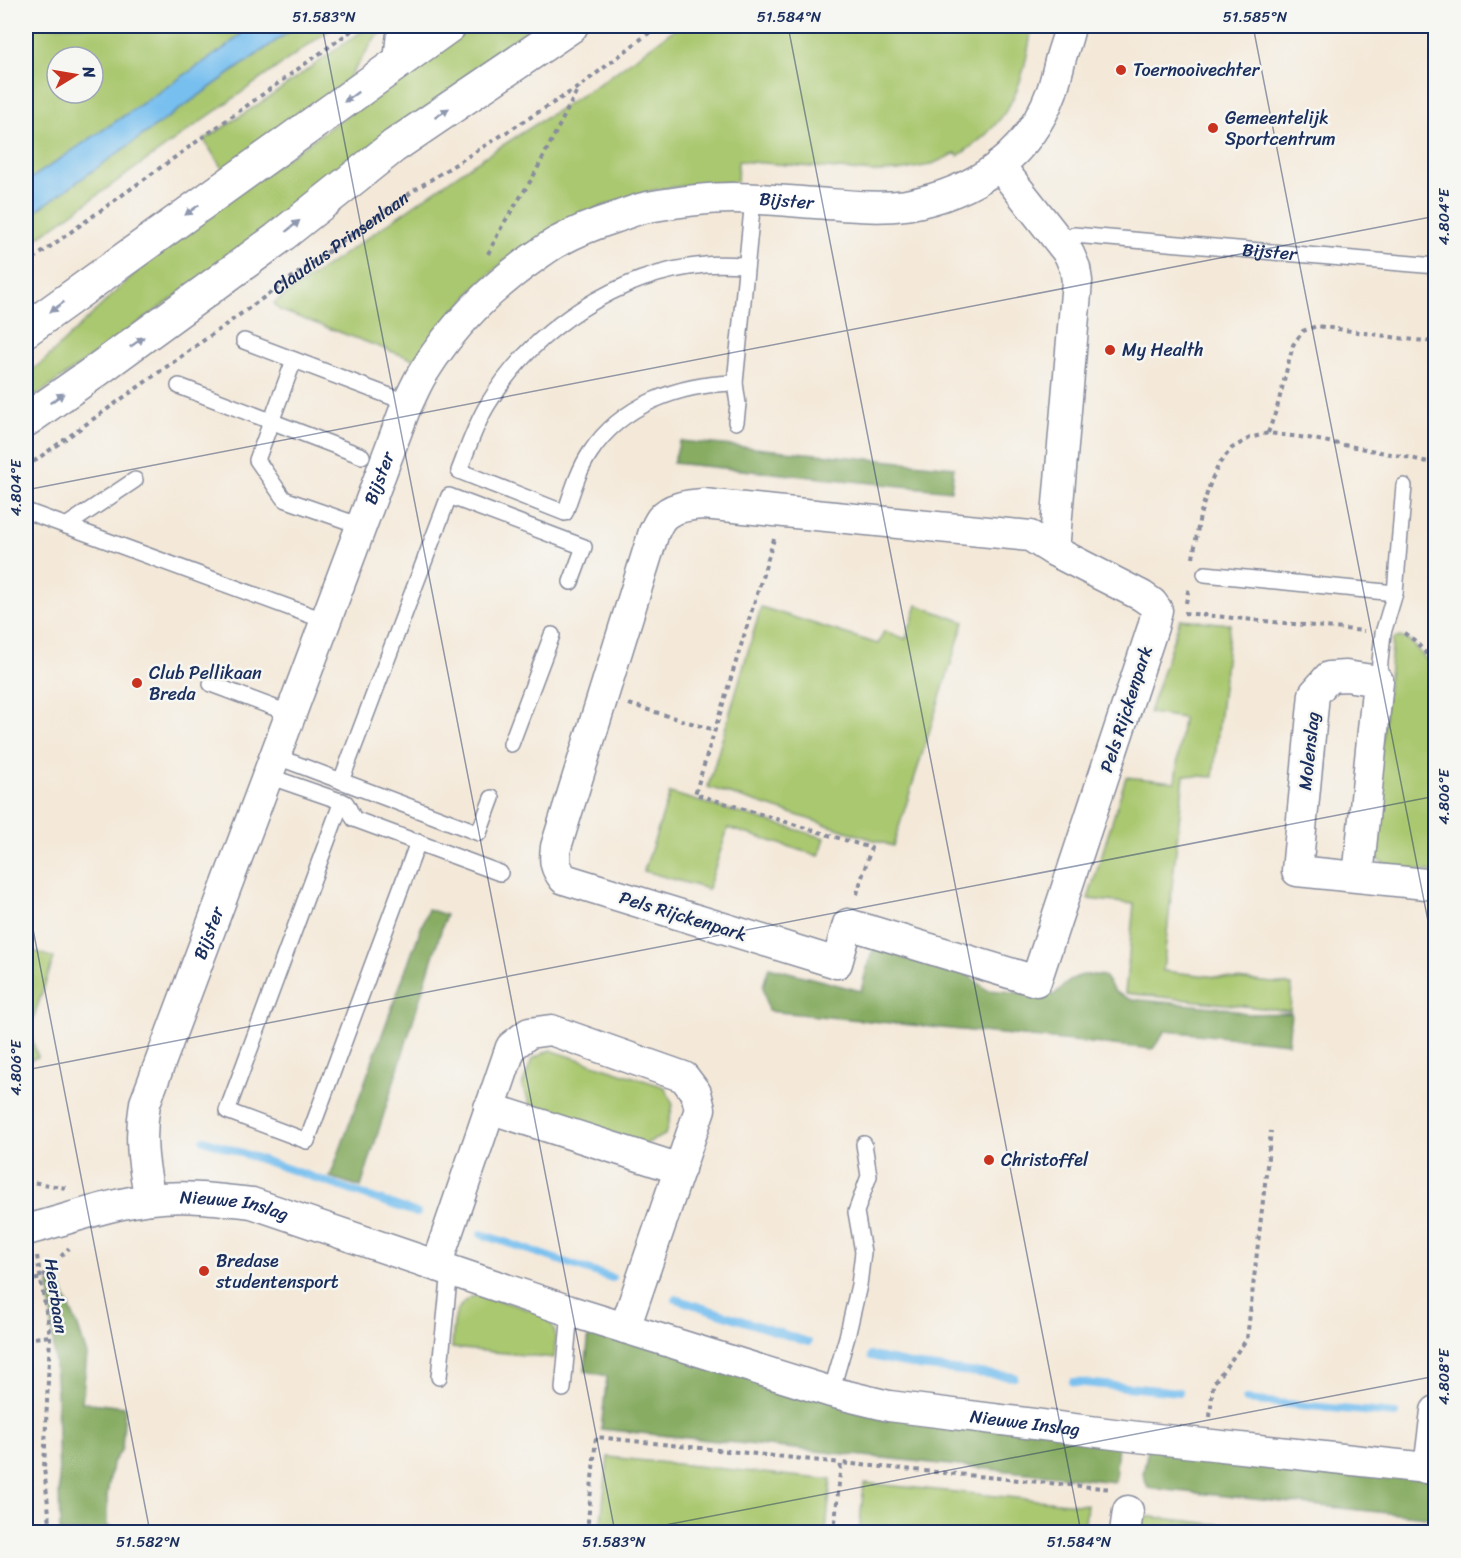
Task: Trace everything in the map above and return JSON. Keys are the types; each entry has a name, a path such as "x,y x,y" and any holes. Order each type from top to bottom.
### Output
{"main road":[{"path":"26,330 449,26"},
{"path":"26,420 277,239 394,146 571,26"}],"street":[{"name":"Bijster","path":"1058,26 1059,64"},
{"name":"Bijster","path":"150,1199 141,1147 144,1103 408,403 423,373 447,338 517,269 558,241 601,222 645,208 690,200 735,198 872,206 905,205 967,186 984,177 1019,148 1038,122 1052,91 1070,26"},
{"path":"999,165 1069,254 1077,281 1054,551"},
{"name":"Pels Rijckenpark","path":"703,504 782,512 1030,536 1054,551 1171,612 1154,627 1036,981 848,924 837,963 564,879 556,869 554,860 556,847 654,532 662,517 686,506 703,504"},
{"name":"Molenslag","path":"1378,681 1346,676 1329,677 1314,694 1297,871 1436,885"},
{"path":"1358,877 1378,681"},
{"path":"443,1268 489,1108 511,1047 529,1032 551,1030 684,1077 696,1093 700,1109 625,1328"},
{"path":"489,1108 680,1169"},
{"name":"Nieuwe Inslag","path":"28,1229 150,1199 199,1197 252,1203 570,1311 831,1392 889,1406 1432,1468"},
{"path":"1432,1468 1436,1411"}],"lane":[{"path":"391,69 394,37 409,26"},
{"path":"736,422 738,404 735,384 753,199"},
{"name":"Bijster","path":"1061,244 1074,235 1436,266"},
{"path":"735,384 695,387 672,393 646,403 626,416 608,431 590,454 577,479 565,513 459,471 474,430 506,378 545,338 574,314 607,294 641,280 675,270 706,265 746,265"},
{"path":"244,341 408,403"},
{"path":"294,360 257,460 284,499 361,526"},
{"path":"179,386 362,456"},
{"path":"66,526 135,480"},
{"path":"1378,681 1383,633 1395,593 1404,486"},
{"path":"341,781 449,496 584,547 571,582"},
{"path":"26,511 326,621"},
{"path":"1206,574 1395,593"},
{"path":"511,744 552,634"},
{"path":"211,684 291,714"},
{"path":"271,766 341,781 479,833 492,798"},
{"path":"271,766 346,803 354,819 500,873"},
{"path":"342,801 227,1111 307,1141 418,842"},
{"path":"831,1392 859,1285 863,1252 856,1212 869,1176 864,1144"},
{"path":"439,1377 443,1268"},
{"path":"563,1389 570,1311"}],"path":[{"path":"26,264 358,26"},
{"name":"Claudius Prinsenlaan","path":"26,467 416,189 580,87 658,26"},
{"path":"487,256 502,226 533,177 580,87"},
{"path":"1268,433 1278,408 1293,345 1303,331 1317,326 1436,342"},
{"path":"1192,564 1203,501 1219,464 1232,448 1250,438 1268,433 1308,438 1436,464"},
{"path":"782,512 695,794 871,848 848,924"},
{"path":"1189,583 1171,612 1383,633 1402,632 1414,640 1436,664"},
{"path":"603,696 714,730"},
{"path":"1208,1444 1213,1384 1247,1339 1271,1131"},
{"name":"Heerbaan","path":"28,1229 50,1336 44,1468 51,1533"},
{"path":"26,1340 50,1336"},
{"path":"587,1533 596,1437 842,1463 1124,1511"},
{"path":"834,1533 842,1463"}],"green space":[{"path":"26,26 250,26 226,47 26,182"},
{"path":"297,26 335,26 26,246 26,218"},
{"path":"369,26 390,26 375,38 347,81 223,170 204,140 268,98"},
{"path":"475,26 534,26 518,37 444,106 26,403 26,374 44,361 167,242"},
{"path":"679,26 1032,26 1025,66 1010,104 990,130 958,156 956,153 930,165 898,171 875,172 738,161 737,182 654,190 601,207 552,230 508,258 474,289 418,361 279,310 274,303 470,166 602,82"},
{"path":"680,441 954,467 951,491 673,463"},
{"path":"917,605 964,622 893,846 708,787 761,607 878,644 884,631 906,639"},
{"path":"1180,619 1230,624 1213,777 1184,775 1163,971 1292,985 1290,1011 1125,993 1134,904 1088,899 1126,777 1175,782 1183,718 1149,713"},
{"path":"1400,637 1410,641 1435,670 1435,872 1390,867 1376,858 1371,843 1393,639"},
{"path":"670,793 825,838 819,856 728,828 708,889 644,871"},
{"path":"428,909 446,915 361,1187 330,1177"},
{"path":"890,946 961,969 987,990 1054,995 1076,977 1095,975 1104,976 1115,992 1129,999 1225,1008 1248,1014 1291,1013 1288,1043 1165,1031 1153,1049 768,1011 763,986 769,967 861,991 873,950"},
{"path":"26,948 54,958 29,1031 38,1057 26,1061"},
{"path":"550,1050 665,1087 673,1105 665,1135 645,1144 531,1106 522,1086 532,1059"},
{"path":"49,1283 60,1284 87,1355 82,1402 125,1407 122,1449 112,1464 107,1497 107,1526 126,1532 60,1532 57,1394"},
{"path":"476,1295 483,1295 542,1314 554,1329 556,1339 554,1358 452,1348 455,1316 462,1304"},
{"path":"589,1332 1118,1444 1115,1482 601,1429 607,1376 585,1371"},
{"path":"1148,1448 1435,1479 1435,1518 1148,1488 1143,1474"},
{"path":"608,1457 831,1480 826,1532 600,1532"},
{"path":"864,1483 1087,1505 1084,1532 859,1532"},
{"path":"1135,1515 1283,1532 1133,1532"}],"water":[{"path":"250,26 297,26 26,218 26,182 226,47"}],"waterway":[{"path":"204,1140 417,1213"},
{"path":"481,1234 612,1278"},
{"path":"676,1299 808,1342"},
{"path":"871,1356 919,1366 1014,1377"},
{"path":"1073,1382 1179,1392"},
{"path":"1246,1400 1395,1414"}],"place":[{"name":"Toernooivechter","path":"1121,70"},
{"name":"Gemeentelijk Sportcentrum","path":"1213,128"},
{"name":"My Health","path":"1110,350"},
{"name":"Club Pellikaan Breda","path":"137,683"},
{"name":"Christoffel","path":"989,1160"},
{"name":"Bredase studentensport","path":"204,1271"}]}
